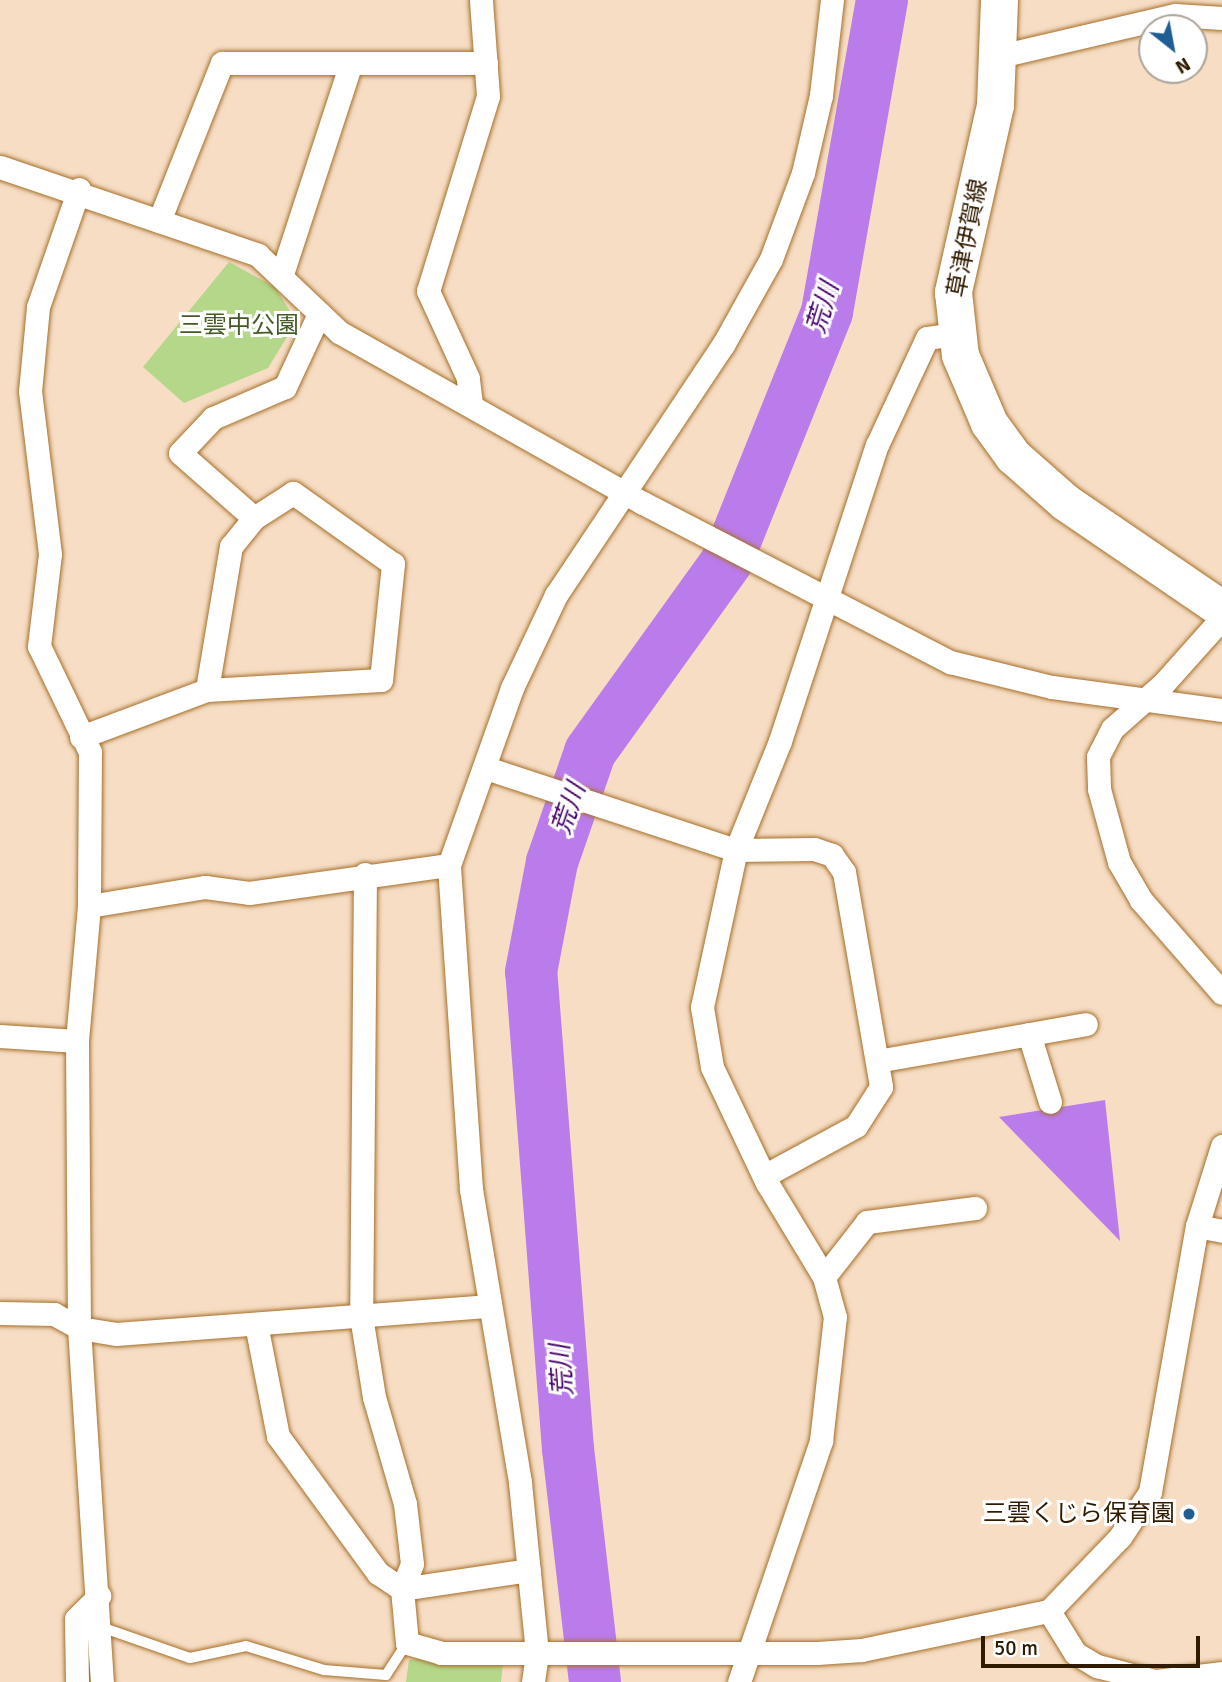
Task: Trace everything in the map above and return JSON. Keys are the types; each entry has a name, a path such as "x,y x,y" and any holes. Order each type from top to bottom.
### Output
{"main road":[{"name":"草津伊賀線","path":"999,0 1000,56 953,292 955,334 973,389 1013,456 1065,502 1222,609"}],"street":[{"path":"471,404 468,378 428,290 488,96 481,0"},
{"path":"533,1682 547,1652 529,1570 471,1189 449,865 486,768 512,688 556,595 634,498 737,324 771,259 803,173 821,95 832,0"},
{"path":"1000,56 1175,15 1222,18"},
{"path":"159,220 222,63 350,66 486,63"},
{"path":"282,274 350,66"},
{"path":"0,167 79,189 258,255 282,274 339,332 634,498 826,592 950,662 1052,687 1222,710"},
{"path":"79,189 38,307 30,391 50,554 39,646 90,752 89,906 77,1041 79,1328 102,1627 102,1682"},
{"path":"254,518 180,453 212,418 285,387 319,314"},
{"path":"739,1682 821,1441 835,1317 824,1277 764,1176 712,1067 702,1007 736,850 780,741 826,592 877,445 928,338 955,334"},
{"path":"81,737 207,690 381,680 393,564 293,493 254,518 231,546 207,690"},
{"path":"1222,618 1146,699 1112,729 1098,757 1109,839 1141,900 1222,993"},
{"path":"486,768 618,816 736,850 814,849 832,855 844,872 881,1087 856,1126 764,1176"},
{"path":"89,906 205,887 249,893 365,874 449,865"},
{"path":"365,874 361,1316 374,1397 405,1504 412,1564 402,1589 407,1643 441,1653 644,1649 863,1650 1049,1611 1120,1537 1150,1492 1197,1226 1222,1146"},
{"path":"877,1060 1086,1024"},
{"path":"1029,1034 1050,1102"},
{"path":"0,1036 77,1041"},
{"path":"824,1277 866,1222 975,1208"},
{"path":"1197,1226 1222,1231"},
{"path":"0,1313 54,1314 79,1328 116,1334 490,1306"},
{"path":"256,1324 278,1436 378,1573 402,1589 529,1570"},
{"path":"77,1682 76,1619 99,1596"},
{"path":"1049,1611 1075,1653 1155,1681 1222,1673"}],"lane":[{"path":"102,1627 190,1658 246,1646 324,1670 386,1675 407,1643"}],"green space":[{"name":"三雲中公園","path":"229,262 275,287 291,313 292,329 268,368 184,403 143,367"},
{"path":"504,1653 501,1682 406,1682 409,1660"}],"shaded area":[{"path":"1105,1100 1120,1241 999,1117"}],"waterway":[{"name":"荒川","path":"595,1682 568,1449 531,972 552,862 590,752 727,561 827,312 882,0"}],"place":[{"name":"三雲くじら保育園","path":"1189,1514"}]}
